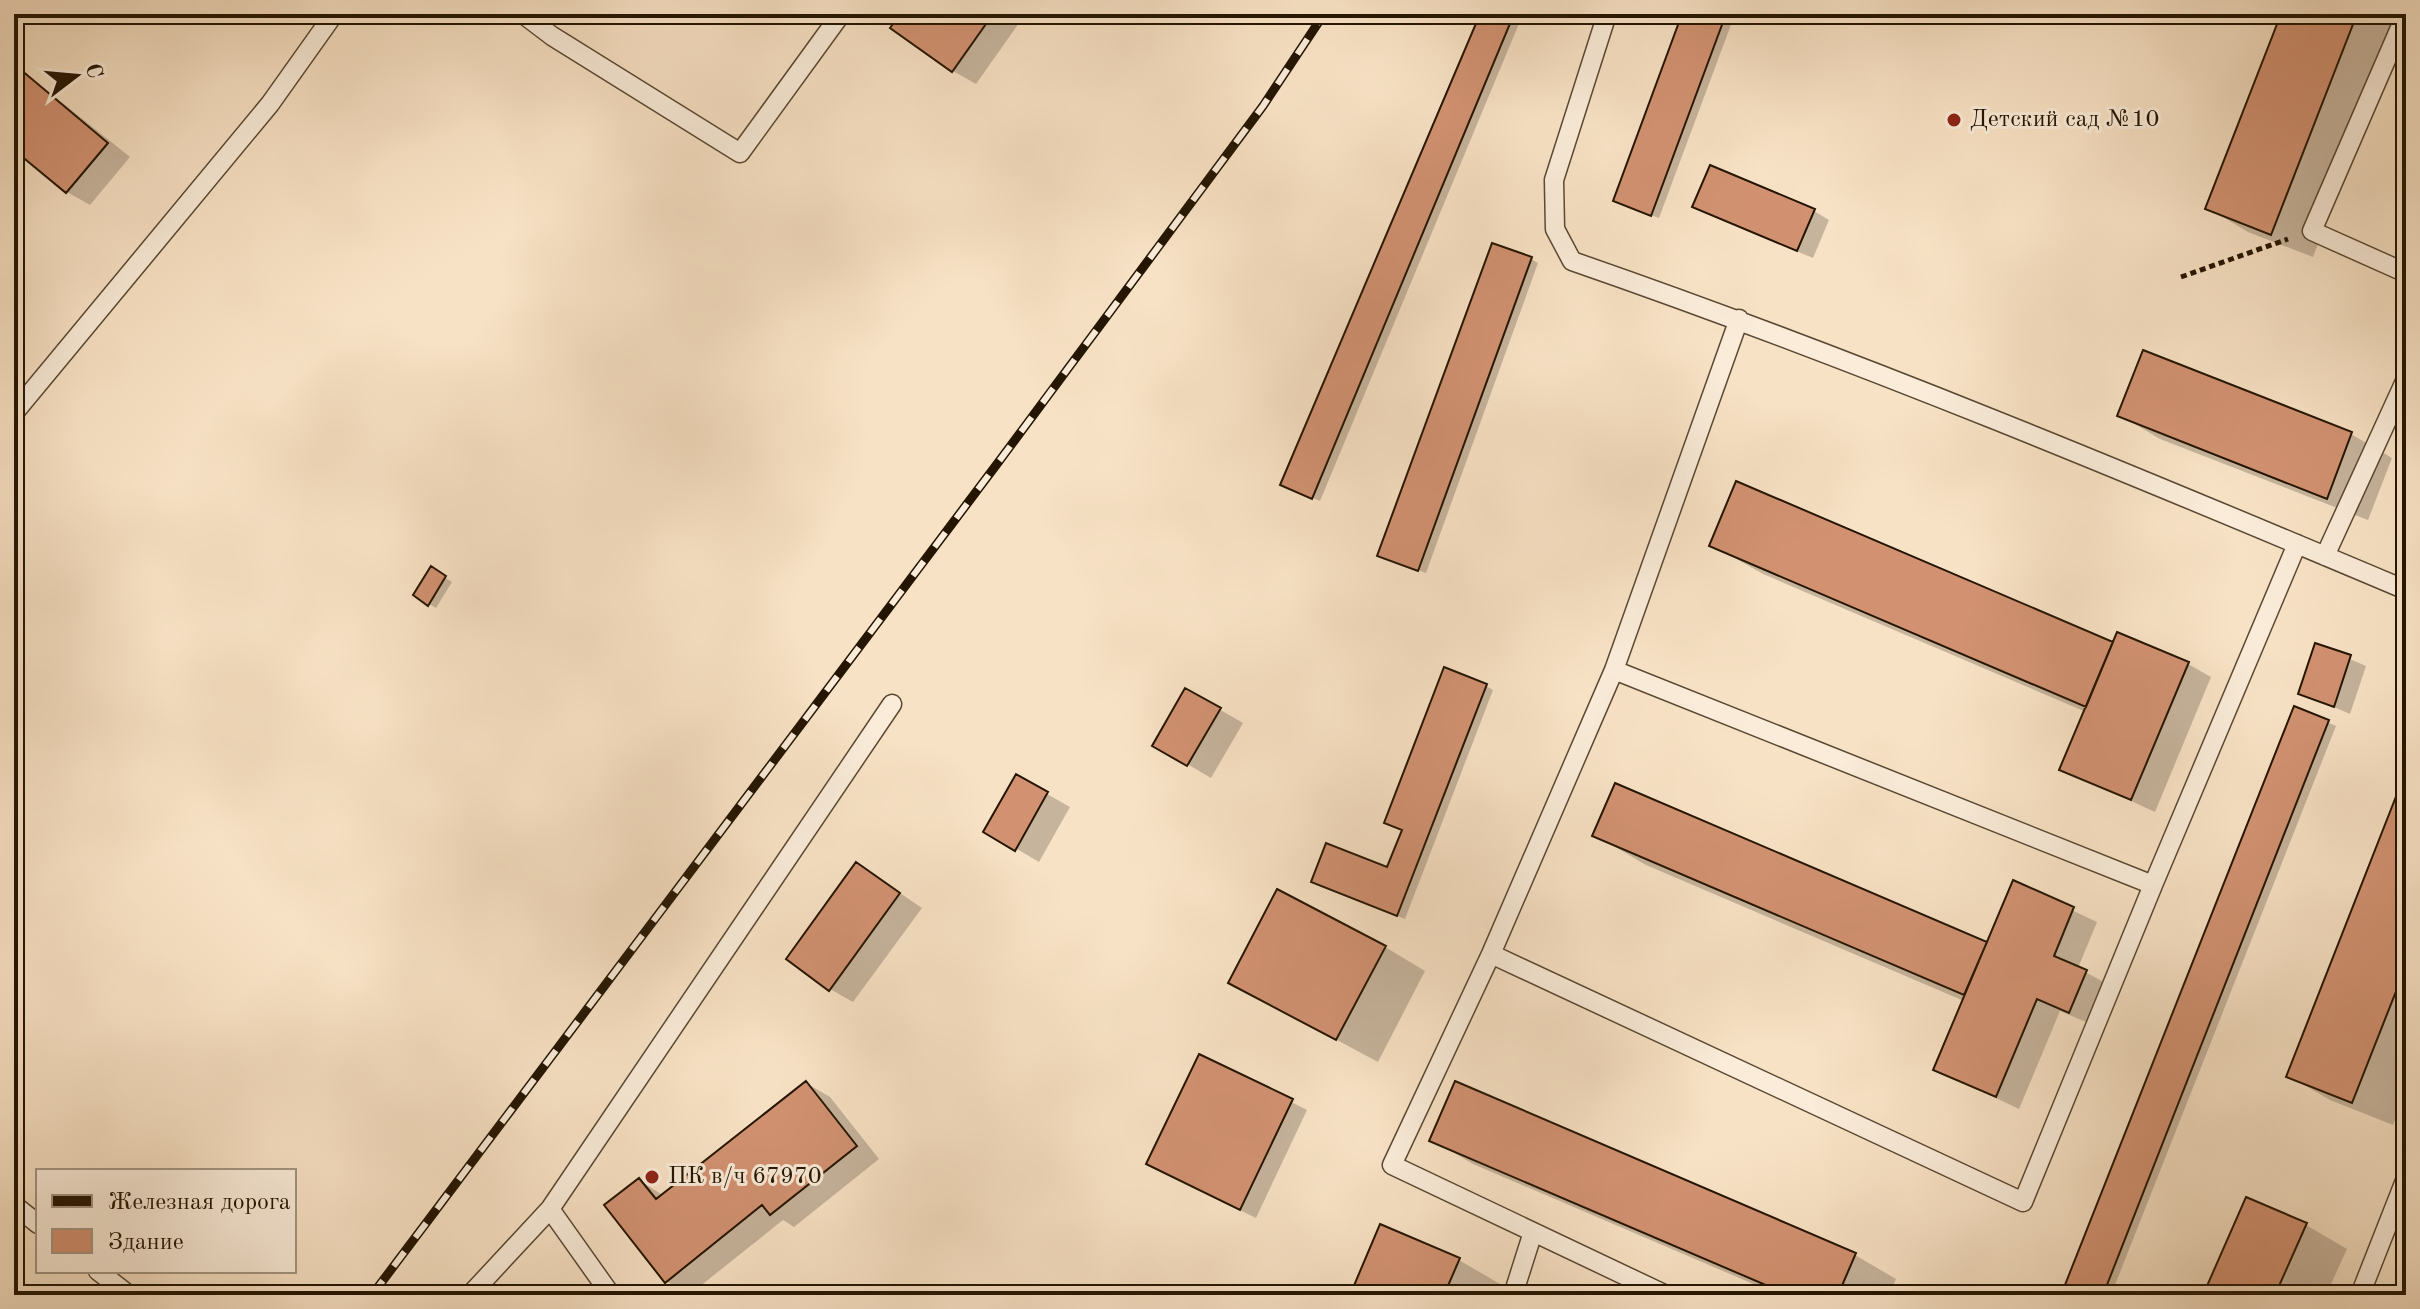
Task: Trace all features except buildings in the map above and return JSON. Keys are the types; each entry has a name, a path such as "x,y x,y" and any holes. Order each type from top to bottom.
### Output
{"lane":[{"path":"14,413 270,104 334,14"},
{"path":"523,14 552,36 740,153 841,14"},
{"path":"1607,14 1554,180 1555,229 1572,261 1739,319 2144,479 2406,590"},
{"path":"2406,14 2312,231 2406,273"},
{"path":"1666,1295 1392,1165 1491,954 1614,670 1739,319"},
{"path":"2325,556 2406,379"},
{"path":"1491,954 2023,1202 2297,544"},
{"path":"1614,670 2153,885"},
{"path":"470,1295 550,1209 892,704"},
{"path":"2360,1295 2406,1178"},
{"path":"14,1205 36,1222"},
{"path":"550,1209 611,1295"},
{"path":"1513,1295 1533,1232"},
{"path":"101,1273 129,1295"}],"path":[{"path":"2181,277 2312,231"}],"railway":[{"path":"372,1295 997,464 1263,106 1324,14"}],"place":[{"name":"Детский сад №10","path":"1954,120"},
{"name":"ПК в/ч 67970","path":"652,1177"}]}
